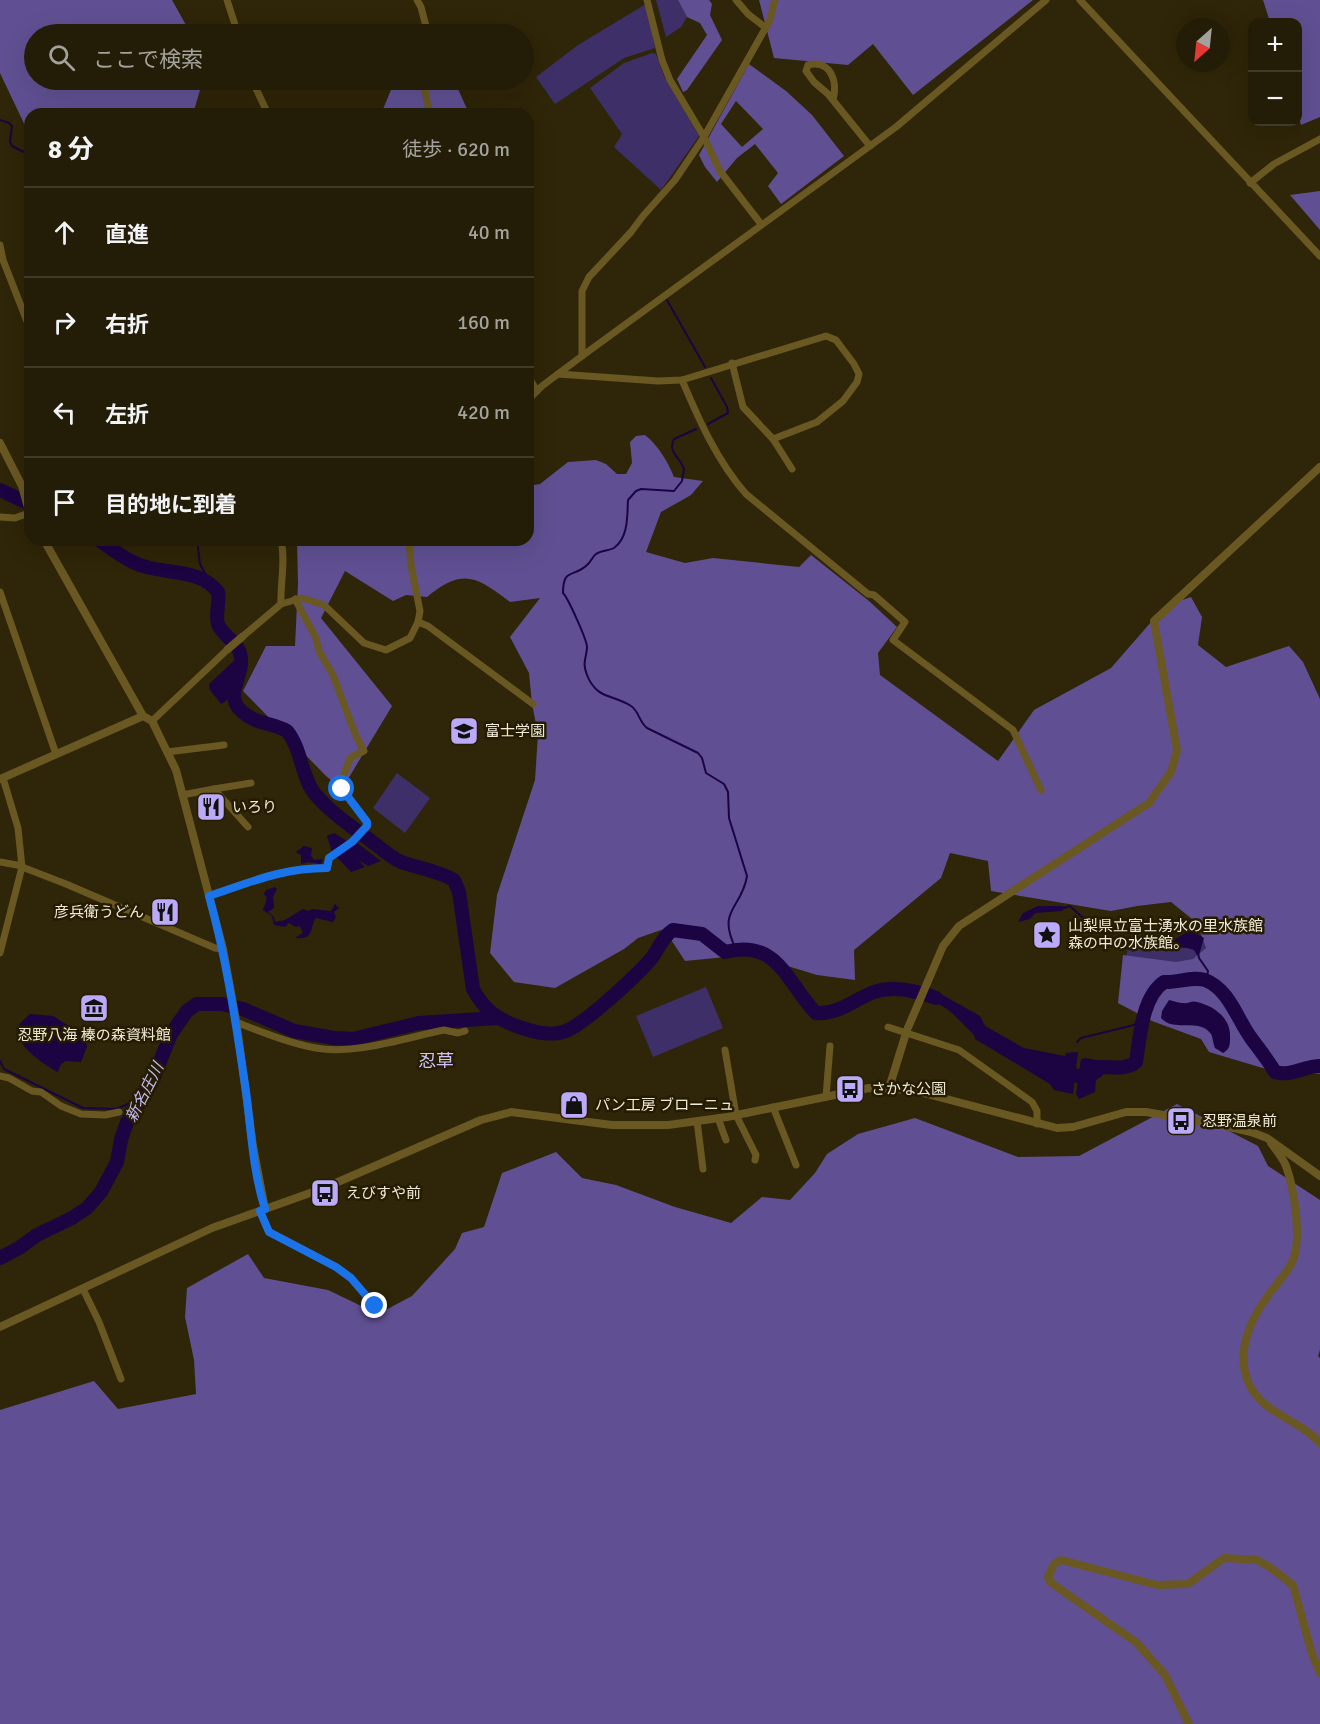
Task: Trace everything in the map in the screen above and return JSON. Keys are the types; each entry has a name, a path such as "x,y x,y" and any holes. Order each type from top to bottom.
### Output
{"street":[{"path":"226,0 234,24"},
{"path":"417,0 422,7 426,24"},
{"path":"647,0 666,70 704,137 720,171 761,224"},
{"path":"736,0 748,14 766,28"},
{"path":"582,356 582,291 590,276 675,180 704,137 766,28 775,0"},
{"path":"534,394 582,356 896,127 1046,0"},
{"path":"1080,0 1320,256"},
{"path":"833,100 836,81 829,71 822,65 814,63 808,65 806,71 814,82 833,100 870,146"},
{"path":"257,90 265,108"},
{"path":"425,90 429,108"},
{"path":"1250,183 1274,164 1320,139"},
{"path":"0,245 2,262 24,315"},
{"path":"558,374 658,381 682,380 826,336 836,340 854,364 859,374 857,382 843,401 817,422 773,439"},
{"path":"732,363 743,407 773,439 792,470"},
{"path":"682,380 703,430 741,488 905,622 893,640 1013,730 1041,790"},
{"path":"534,386 537,391"},
{"path":"0,443 24,481"},
{"path":"889,1088 906,1031 943,946 958,926 1149,803 1171,772 1177,750 1154,621 1320,467"},
{"path":"0,517 15,518 24,515"},
{"path":"47,546 143,716 152,721 176,770 223,949 236,1021 263,1210 269,1232 336,1267 351,1278 375,1306"},
{"path":"280,604 282,546"},
{"path":"152,721 228,649 280,604 295,599 312,599 324,605 364,643 386,650 410,638 418,622 420,611 409,546"},
{"path":"0,592 56,754"},
{"path":"209,896 281,872 303,868 327,868 329,858 352,842 367,826 367,822 340,784 351,757 364,751 333,675 295,599"},
{"path":"418,622 428,626 533,704"},
{"path":"0,952 22,867 18,828 1,779 143,716"},
{"path":"167,752 224,745"},
{"path":"182,795 251,783"},
{"path":"214,789 248,827"},
{"path":"0,862 22,867 66,884 215,948 223,949"},
{"path":"236,1021 285,1040 317,1048 362,1048 444,1030 458,1033 465,1031"},
{"path":"888,1027 959,1050 1032,1102 1037,1110 1037,1124"},
{"path":"826,1097 830,1046"},
{"path":"724,1050 736,1115 756,1155 755,1160"},
{"path":"0,1076 41,1092 61,1106 81,1114 105,1115 118,1112"},
{"path":"0,1328 212,1228 324,1188 481,1120 511,1112 612,1125 668,1125 736,1115 869,1088 889,1088 912,1090 1057,1128 1082,1125 1126,1112 1221,1125 1267,1138 1320,1176"},
{"path":"773,1107 796,1165"},
{"path":"718,1118 726,1140"},
{"path":"697,1121 703,1169"},
{"path":"1267,1138 1286,1164 1295,1201 1296,1246 1294,1260 1253,1318 1243,1349 1243,1364 1251,1388 1262,1402 1305,1429 1320,1443"},
{"path":"83,1288 121,1379"},
{"path":"1189,1724 1165,1675 1137,1643 1050,1581 1048,1577 1054,1563 1061,1560 1157,1585 1188,1584 1224,1558 1257,1560 1293,1585 1312,1654 1320,1673"}],"shaded area":[{"path":"0,0 172,0 185,24 24,24 24,90 200,90 195,108 24,108 24,123 0,73"},
{"path":"656,0 678,0 687,17 681,27 666,37"},
{"path":"678,0 709,0 712,4 710,15 722,40 687,90 683,92 677,79 707,35 700,23 687,17"},
{"path":"759,0 1033,0 913,95 873,44 848,65 774,58"},
{"path":"1263,0 1320,0 1320,117 1302,125 1302,18 1269,18"},
{"path":"646,4 655,48 624,58 555,104 536,77 578,45"},
{"path":"652,53 656,54 664,76 699,136 661,190 614,147 622,134 590,88 624,63"},
{"path":"749,64 786,91 812,115 844,156 781,204 768,186 778,173 755,144 737,158 717,182 699,155","holes":["736,101 763,129 742,147 721,124"]},
{"path":"391,90 458,90 467,108 383,108"},
{"path":"1320,191 1320,230 1290,195"},
{"path":"645,435 654,444 674,477 703,481 691,495 661,512 646,552 685,563 713,558 799,567 811,555 869,601 897,627 878,653 880,675 998,761 1034,710 1111,668 1165,606 1191,597 1202,617 1198,645 1226,667 1289,646 1303,662 1320,699 1320,1074 1266,1069 1209,1052 1201,1039 1152,1021 1118,1003 1123,955 1176,962 1193,959 1206,948 1197,923 1171,902 1111,911 991,891 988,861 950,853 941,878 854,950 855,980 817,975 746,955 685,961 664,929 638,938 624,949 555,988 514,982 490,953 497,895 535,780 538,734 529,673 510,637 540,598 510,602 478,581 460,579 439,588 427,597 406,595 393,601 345,571 321,618 392,706 342,789 326,776 243,691 266,646 295,646 297,546 534,546 534,485 540,484 568,462 596,460 606,464 617,474 626,474 632,463 630,442 636,436"},
{"path":"237,658 240,664 239,672 226,701 221,704 210,690 209,684"},
{"path":"397,773 430,798 405,833 373,808"},
{"path":"334,833 352,844 356,842 381,861 368,866 358,860 365,867 351,872 332,852 327,836"},
{"path":"304,846 312,848 311,856 314,860 323,859 321,864 308,862 301,864 301,855 296,852"},
{"path":"275,887 277,889 273,897 274,908 268,912 274,917 275,922 285,920 303,909 331,911 335,904 339,908 334,912 336,917 333,922 316,918 309,935 295,938 303,933 300,926 296,927 289,923 285,927 274,925 272,916 263,910 267,898 264,894 266,890"},
{"path":"1038,906 1063,906 1064,908 1062,911 1035,913 1030,919 1018,922 1023,913"},
{"path":"1190,930 1204,938 1199,955 1189,948 1163,950 1152,948 1152,945 1171,945 1174,940"},
{"path":"1138,932 1153,944 1169,949 1178,945 1207,940 1218,975 1125,962 1129,942"},
{"path":"706,987 723,1028 653,1057 636,1016"},
{"path":"930,988 980,1016 985,1026 1024,1048 1065,1056 1066,1053 1078,1052 1073,1094 1054,1090 1050,1084 975,1039 958,1018 940,1005 925,1001"},
{"path":"1169,1000 1180,1003 1195,1002 1209,1006 1220,1014 1230,1030 1230,1045 1227,1050 1223,1053 1215,1048 1212,1035 1200,1026 1173,1024 1161,1018 1162,1011"},
{"path":"30,1014 53,1016 85,1036 87,1047 81,1062 66,1061 61,1064 58,1072 32,1054 20,1041 18,1034 20,1024"},
{"path":"1081,1059 1108,1062 1096,1080 1095,1092 1079,1099 1076,1094"},
{"path":"1177,1104 1258,1146 1268,1166 1320,1200 1320,1350 1318,1356 1320,1358 1320,1724 0,1724 0,1410 94,1381 118,1409 196,1394 194,1360 185,1317 187,1288 248,1254 264,1278 328,1290 378,1314 412,1296 455,1249 462,1233 484,1227 502,1173 556,1152 582,1178 616,1185 675,1207 731,1223 762,1197 790,1200 815,1173 827,1154 858,1134 915,1118 1018,1157 1079,1156"}],"waterway":[{"path":"0,120 12,126 10,142 12,146 24,152"},
{"path":"667,300 705,367"},
{"path":"708,424 728,413 711,378"},
{"path":"696,429 674,439 672,444 673,451 684,469 682,481 674,491 641,489 636,491 628,500 625,532 619,543 612,549 598,553 582,569 567,576 563,585 563,593 584,638 587,648 586,671 591,683 601,693 631,706 647,728 698,753 702,758 706,773 724,784 728,792 729,818 747,876 729,917 731,936 736,949"},
{"path":"0,490 24,501"},
{"path":"108,546 145,567 200,578 218,592 218,624 240,653 240,670 234,694 239,709 252,719 287,731 296,746 310,787 321,801 342,819 397,860 454,880 459,892 473,989 487,1009 506,1022 542,1033 553,1034 572,1028 634,977 651,959 663,939 673,930 702,934 725,952 743,949 758,952 770,958 780,966 816,1013 832,1012 874,992 889,989 921,993 936,998"},
{"path":"198,546 200,564 209,581"},
{"path":"1064,908 1070,906 1082,917 1090,920 1118,922 1151,947 1155,947"},
{"path":"1198,953 1208,971 1206,980"},
{"path":"1060,1070 1077,1076 1087,1076 1101,1067 1115,1068 1132,1065 1136,1062 1143,1018 1151,997 1164,982 1196,979 1213,984 1226,997 1275,1072 1287,1073 1320,1066"},
{"name":"新名庄川","path":"0,1258 37,1235 72,1218 87,1208 101,1192 117,1162 127,1122 151,1084 171,1034 187,1011 197,1004 222,1004 243,1009 294,1031 353,1039 419,1023 497,1018"},
{"path":"1077,1042 1081,1038 1134,1025 1142,1016"},
{"path":"0,1061 4,1069 83,1108 116,1109 137,1100 146,1093"}],"place":[{"name":"富士学園","path":"464,731"},
{"name":"いろり","path":"211,807"},
{"name":"彦兵衛うどん","path":"165,912"},
{"name":"山梨県立富士湧水の里水族館 森の中の水族館。","path":"1047,935"},
{"name":"忍野八海 榛の森資料館","path":"94,1008"},
{"name":"さかな公園","path":"850,1089"},
{"name":"パン工房 ブローニュ","path":"574,1105"},
{"name":"忍野温泉前","path":"1181,1121"},
{"name":"えびすや前","path":"325,1193"}],"district":[{"name":"忍草","path":"436,1061"}],"route":[{"path":"342,789 367,822 367,826 352,842 329,858 327,868 303,868 281,872 209,896 223,949 232,998 253,1146 265,1209 260,1211 269,1232 336,1267 351,1278 375,1306"}]}
